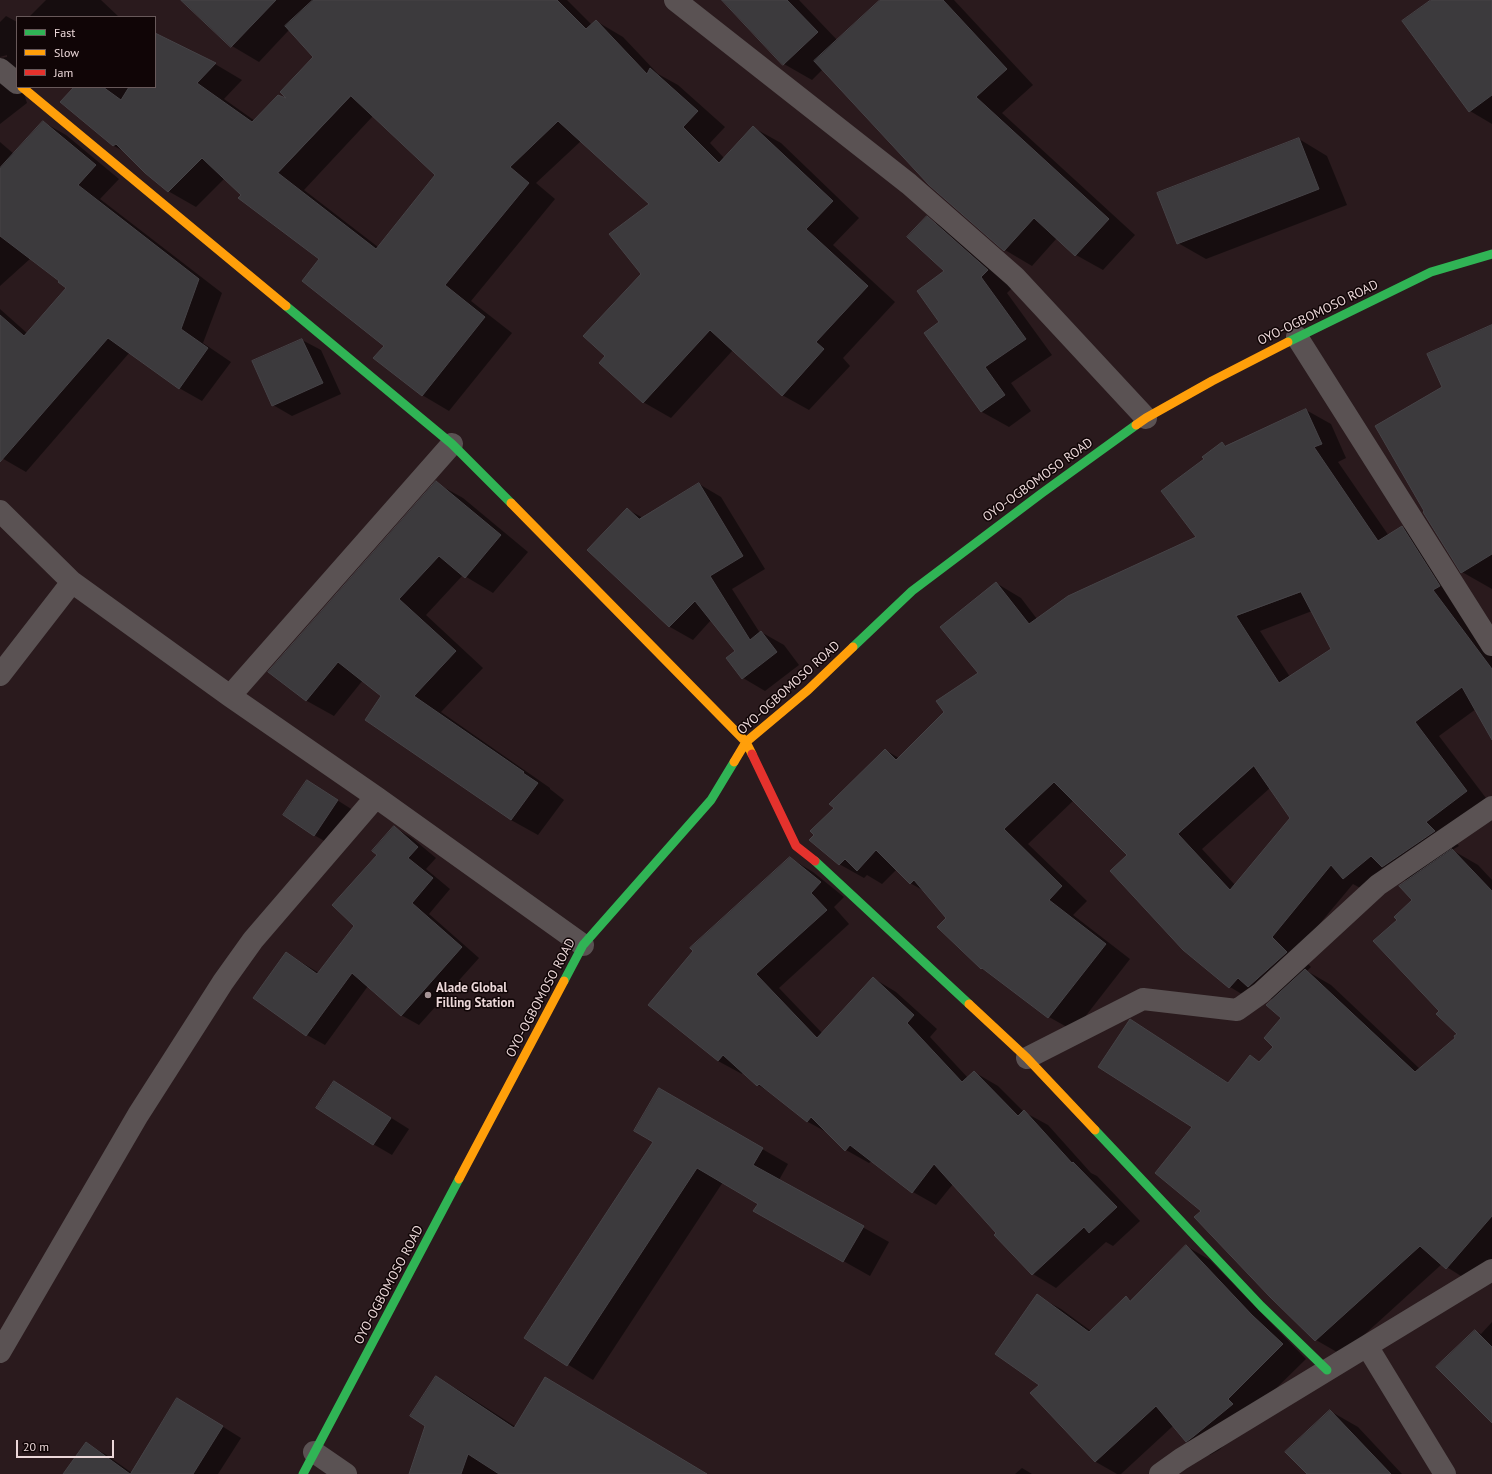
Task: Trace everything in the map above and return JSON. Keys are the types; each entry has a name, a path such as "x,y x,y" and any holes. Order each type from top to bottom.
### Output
{"main road":[{"path":"23,88 452,444 746,742 796,846 829,873 1027,1058 1261,1306 1327,1370"},
{"name":"OYO-OGBOMOSO ROAD","path":"303,1474 583,944 711,800 746,742 808,690 912,591 1042,493 1146,418 1297,337 1430,272 1492,254"}],"street":[{"path":"675,0 909,184 1015,276 1146,418"},
{"path":"0,69 16,82"},
{"path":"1297,337 1492,645"},
{"path":"230,696 452,444"},
{"path":"0,511 72,582 230,696 376,796 583,944"},
{"path":"0,675 72,582"},
{"path":"0,1352 138,1115 223,982 253,940 376,796"},
{"path":"1027,1058 1143,999 1237,1010 1261,994 1378,885 1492,807"},
{"path":"1160,1474 1181,1459 1492,1270"},
{"path":"1367,1346 1445,1474"},
{"path":"314,1452 346,1474"}],"building":[{"path":"181,0 276,0 231,47"},
{"path":"313,0 557,0 586,29 596,20 647,74 650,68 698,111 683,127 719,163 753,126 833,201 806,229 868,286 816,342 824,349 782,396 710,330 643,403 599,363 605,356 583,336 641,274 609,234 649,204 558,121 510,167 529,183 445,285 485,317 422,396 373,358 384,346 302,281 319,259 238,198 241,195 202,158 168,192 145,173 116,144 113,146 60,102 73,88 104,88 121,100 128,88 156,88 156,33 216,63 197,83 252,122 278,95 286,98 280,92 313,57 285,26","holes":["351,96 435,175 376,249 278,173"]},
{"path":"722,0 787,0 818,32 783,65"},
{"path":"880,0 943,0 1007,69 976,97 1109,219 1075,256 1034,218 1004,251 929,185 814,61"},
{"path":"1431,0 1492,0 1492,95 1469,112 1402,21"},
{"path":"43,121 96,165 78,185 199,279 181,329 208,348 179,389 108,338 0,462 0,315 24,336 66,288 0,236 0,168"},
{"path":"1299,138 1319,189 1177,244 1157,193"},
{"path":"927,216 988,270 981,277 1026,339 985,367 1005,395 981,412 924,333 939,322 917,291 944,271 907,237"},
{"path":"1492,325 1492,554 1461,573 1423,512 1424,511 1375,426 1442,387 1427,354"},
{"path":"302,339 323,383 272,406 252,361"},
{"path":"1306,409 1322,444 1314,447 1378,541 1402,526 1440,586 1433,590 1492,669 1492,740 1462,687 1415,722 1467,791 1426,822 1435,831 1382,867 1371,856 1343,879 1331,865 1272,937 1287,952 1248,987 1238,978 1229,988 1183,950 1110,871 1127,855 1054,782 1004,829 1062,886 1049,900 1106,944 1048,1018 982,968 981,969 937,927 946,918 914,880 910,884 876,850 857,871 845,859 839,865 809,840 814,835 810,831 834,808 829,804 885,749 896,760 944,712 936,701 978,673 940,627 996,582 1029,624 1068,596 1196,537 1161,491 1204,459 1202,457 1222,442 1225,446","holes":["1301,592 1331,649 1279,683 1236,616","1254,766 1290,818 1230,890 1178,834"]},
{"path":"436,481 501,535 465,578 439,556 399,599 456,651 414,696 538,783 511,820 365,720 381,696 338,662 306,701 268,672"},
{"path":"699,483 743,556 710,576 750,640 761,631 777,652 742,679 726,658 735,651 695,601 669,627 587,550 627,508 639,519"},
{"path":"307,780 338,800 314,836 283,815"},
{"path":"394,826 418,847 408,858 433,878 412,903 462,947 401,1016 352,973 306,1036 253,998 286,952 317,974 354,926 332,905 377,855 372,851"},
{"path":"1452,849 1492,891 1492,1216 1446,1269 1420,1246 1315,1341 1270,1297 1194,1217 1201,1211 1155,1173 1192,1127 1098,1067 1130,1019 1228,1083 1250,1055 1259,1062 1273,1047 1264,1038 1281,1018 1266,1005 1305,969 1415,1072 1455,1038 1454,1036 1457,1034 1436,1014 1439,1011 1373,941 1397,920 1394,917 1412,900 1399,886"},
{"path":"790,857 821,882 811,893 827,910 756,974 817,1038 873,977 914,1015 907,1023 962,1082 974,1071 1018,1116 1024,1110 1072,1163 1073,1162 1117,1207 1089,1233 1084,1227 1032,1275 994,1235 996,1233 934,1164 912,1193 850,1145 845,1151 811,1117 807,1122 759,1084 757,1086 723,1055 718,1061 648,1005 693,951 690,948"},
{"path":"334,1081 391,1118 373,1145 316,1108"},
{"path":"659,1088 763,1148 753,1165 864,1226 843,1262 753,1211 758,1204 697,1168 567,1366 524,1338 653,1142 634,1131"},
{"path":"1186,1245 1252,1315 1283,1344 1228,1399 1233,1404 1186,1442 1156,1406 1095,1462 1030,1393 1039,1385 995,1354 1037,1294 1089,1332 1126,1296 1130,1301"},
{"path":"1475,1330 1492,1347 1492,1423 1436,1367"},
{"path":"436,1376 514,1428 545,1377 707,1474 499,1474 468,1454 461,1474 409,1474 425,1426 410,1416"},
{"path":"177,1398 223,1426 193,1474 130,1474"},
{"path":"1330,1410 1391,1474 1307,1474 1285,1452"},
{"path":"86,1442 130,1474 63,1474"}],"traffic: fast":[{"path":"1288,342 1431,272 1492,254"},
{"path":"286,306 452,444 511,503"},
{"path":"853,647 912,591 1042,493 1136,425"},
{"path":"564,981 583,945 711,800 734,762"},
{"path":"815,861 969,1004"},
{"path":"1095,1130 1261,1306 1327,1370"},
{"path":"303,1474 459,1179"}],"traffic: slow":[{"path":"23,88 286,306"},
{"path":"1136,425 1212,381 1288,342"},
{"path":"511,503 746,742 752,754"},
{"path":"734,762 746,742 808,690 853,647"},
{"path":"459,1179 564,981"},
{"path":"969,1004 1027,1058 1095,1130"}],"traffic: jam":[{"path":"752,754 796,846 815,861"}],"place":[{"name":"Alade Global Filling Station","path":"428,995"}]}
